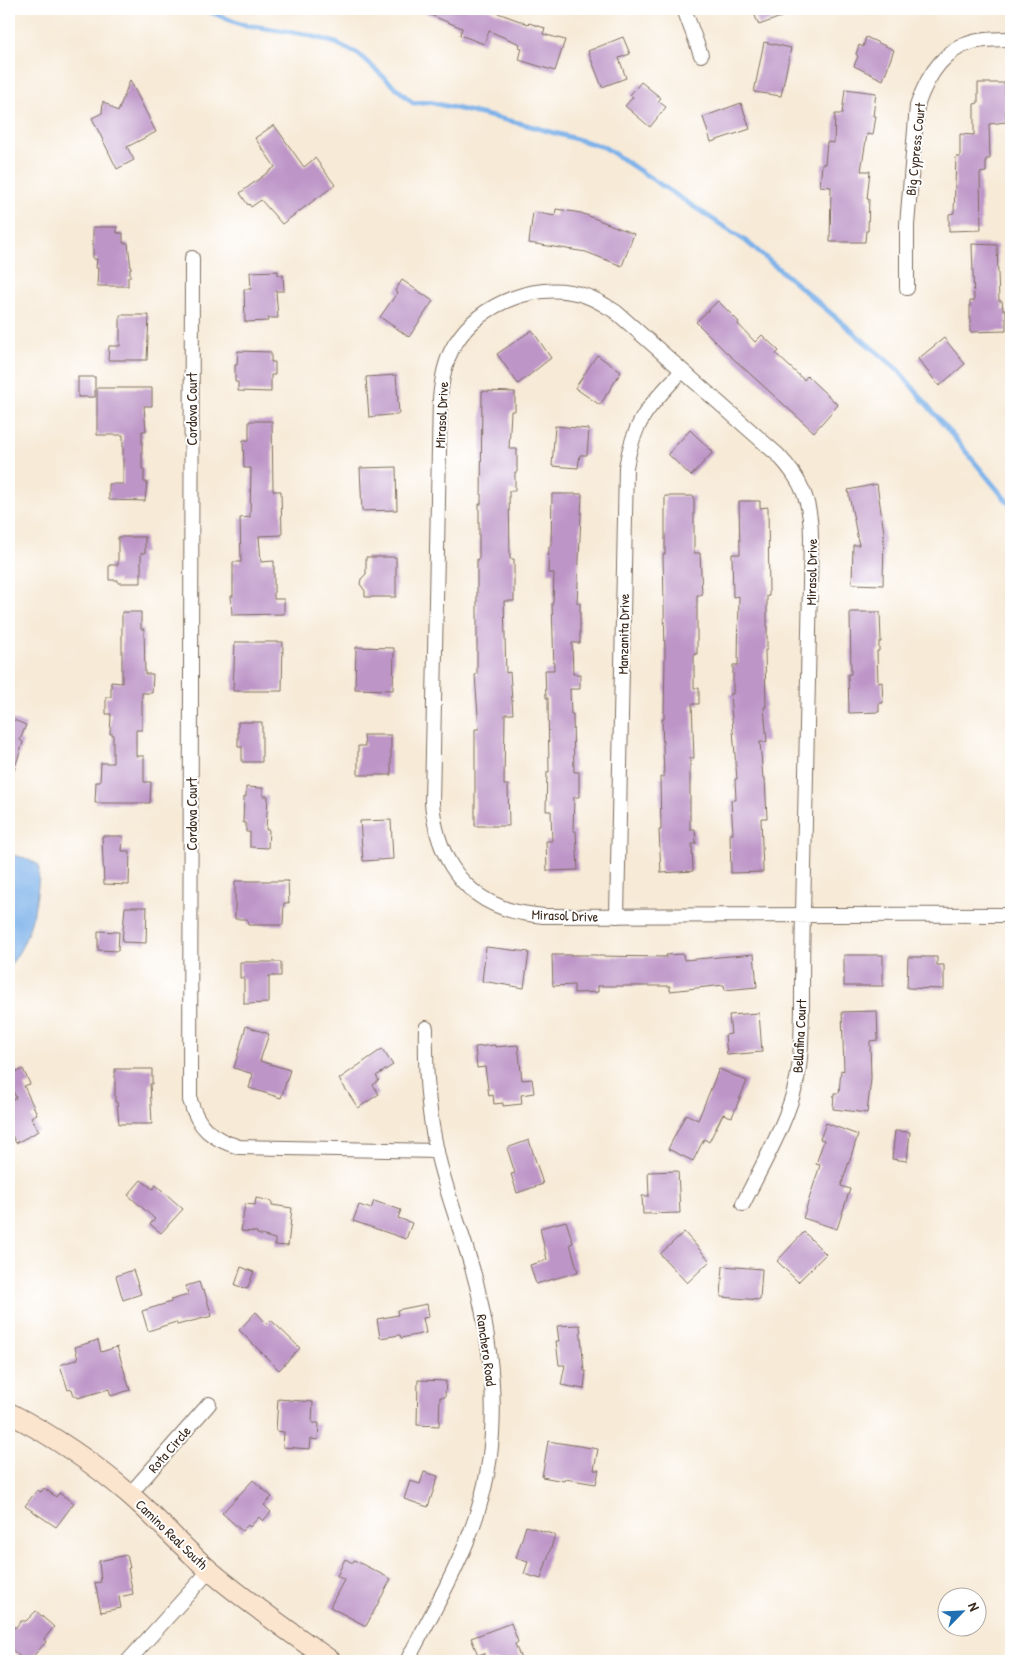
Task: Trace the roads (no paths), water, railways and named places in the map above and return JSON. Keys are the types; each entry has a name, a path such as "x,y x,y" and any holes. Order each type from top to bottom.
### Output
{"street":[{"path":"684,9 701,56"},
{"name":"Big Cypress Court","path":"908,288 907,226 918,106 922,91 931,74 944,59 958,48 972,42 1011,39"},
{"name":"Cordova Court","path":"192,258 190,1100 201,1125 225,1143 239,1147 437,1151"},
{"name":"Mirasol Drive","path":"803,916 811,519 808,502 801,485 791,469 778,456 616,312 601,303 586,296 568,292 548,292 528,294 510,299 491,308 464,331 455,345 447,360 442,385 432,803 438,840 445,857 469,887 484,899 501,908 543,916 803,916 1011,915"},
{"name":"Manzanita Drive","path":"617,916 626,467 634,432 642,416 682,371"},
{"name":"Bellafina Court","path":"743,1204 785,1117 797,1079 801,1041 803,916"},
{"name":"Ranchero Road","path":"407,1661 468,1540 482,1498 488,1471 492,1435 493,1399 490,1365 477,1287 437,1151 429,1100 426,1028"},
{"name":"Rota Circle","path":"130,1494 209,1404"},
{"name":"Camino Real South","path":"9,1413 37,1427 84,1458 130,1494 210,1570 251,1605 331,1661"},
{"path":"128,1661 210,1570"}],"water":[{"path":"9,854 25,858 39,865 39,877 28,932 17,956 9,966"}],"waterway":[{"path":"203,9 240,24 304,34 336,43 358,54 413,103 429,102 523,124 604,147 747,242 899,371 1011,506"}]}
